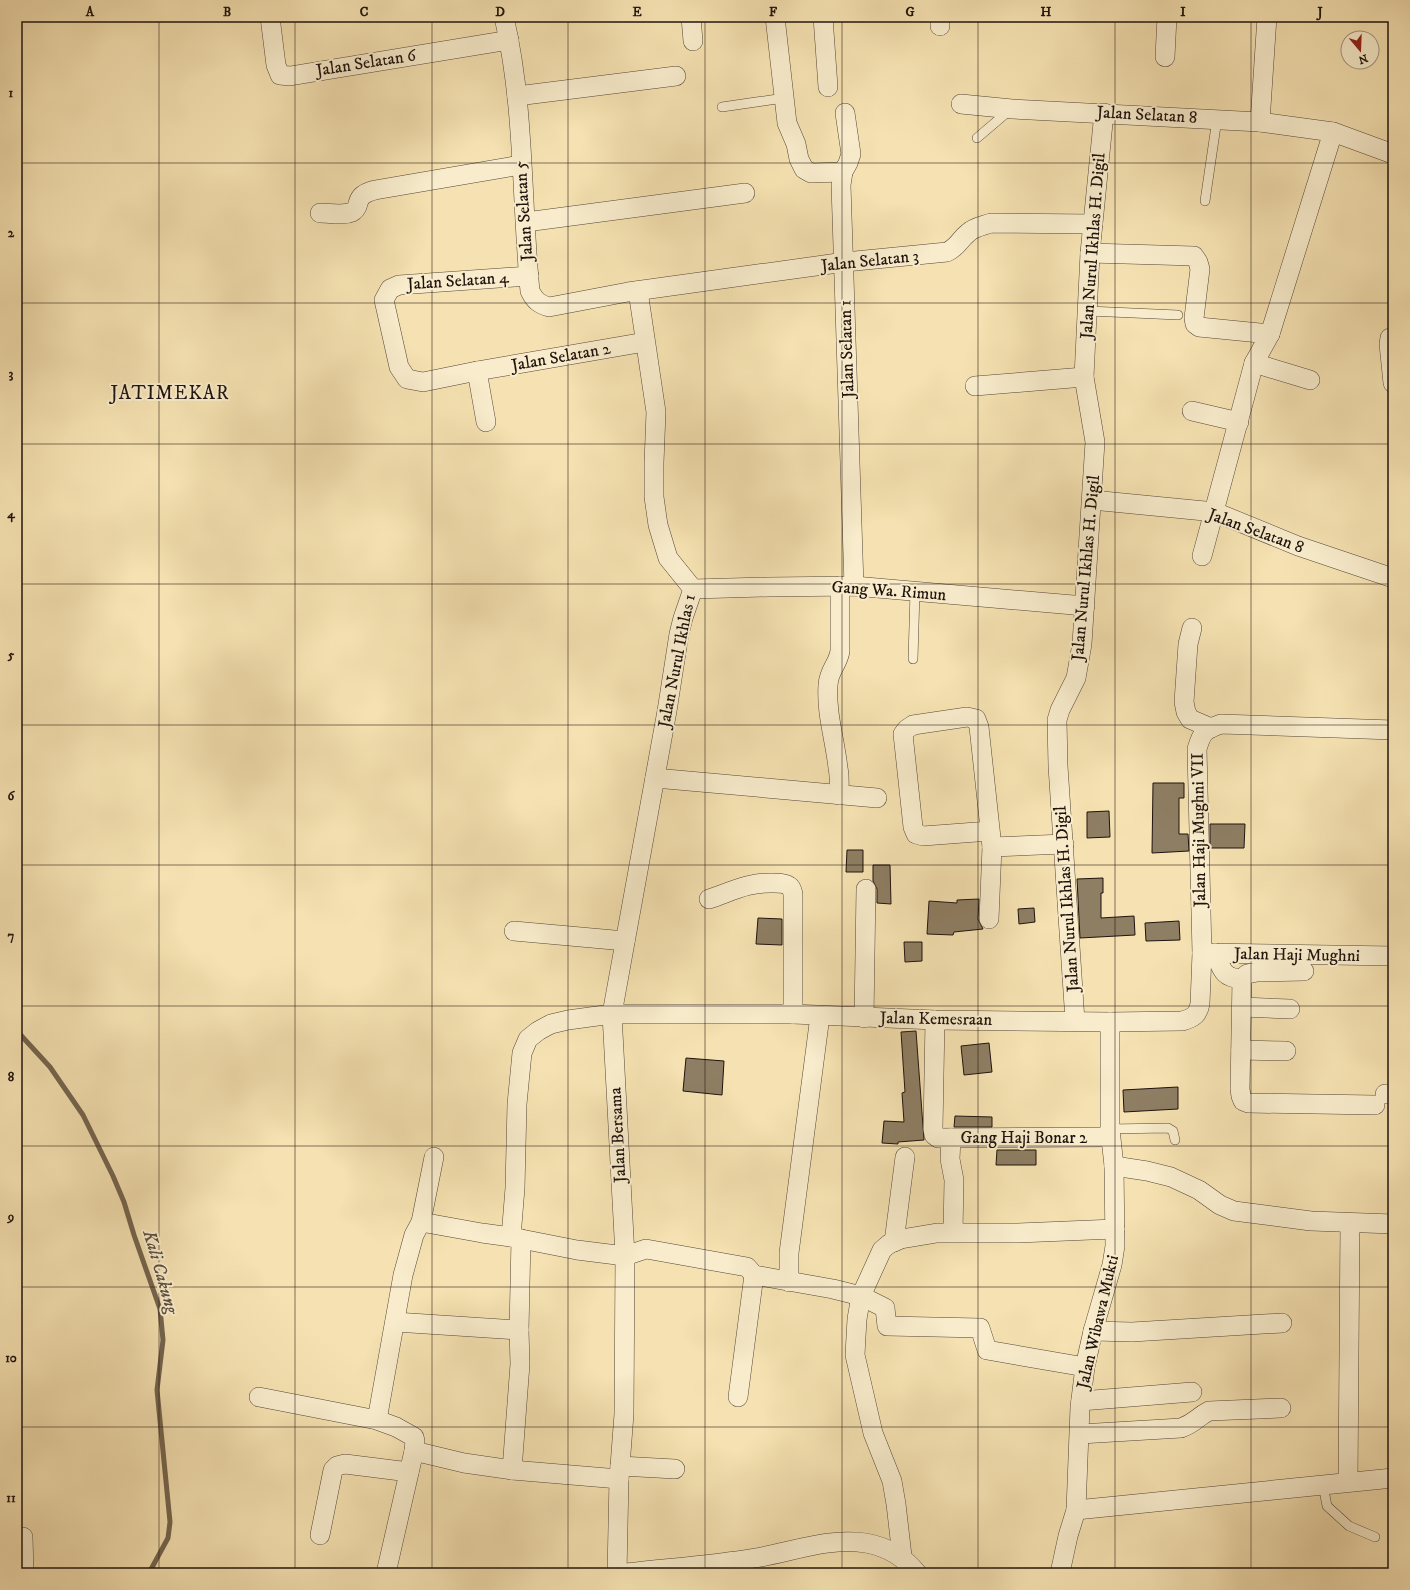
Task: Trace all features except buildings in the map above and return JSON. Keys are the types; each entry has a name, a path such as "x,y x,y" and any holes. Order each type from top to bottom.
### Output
{"street":[{"name":"Jalan Selatan 6","path":"270,17 276,65 280,75 290,76 509,40"},
{"name":"Jalan Selatan 5","path":"504,17 517,96 530,291 534,299 540,304 549,307 638,291"},
{"path":"691,17 692,41"},
{"path":"775,17 787,122 796,144 799,159 804,169 811,173 843,172"},
{"path":"823,17 828,87"},
{"path":"1165,57 1167,17"},
{"path":"1260,122 1267,17"},
{"path":"517,96 676,76"},
{"name":"Jalan Selatan 8","path":"961,104 1260,122 1333,132 1393,154"},
{"name":"Jalan Selatan 1","path":"839,795 839,770 829,715 828,686 832,669 837,661 840,651 847,586 845,262 841,185 843,172 851,154 845,113"},
{"name":"Jalan Nurul Ikhlas H. Digil","path":"1075,1021 1058,766 1057,720 1060,710 1076,678 1079,666 1084,606 1095,442 1084,377 1090,253 1104,113"},
{"path":"1202,556 1254,363 1270,334 1333,132"},
{"path":"320,213 347,214 354,212 359,198 362,195 375,190 521,165"},
{"path":"526,222 745,193"},
{"name":"Jalan Selatan 3","path":"638,291 845,262 947,252 955,249 968,233 979,227 992,224 1093,224"},
{"path":"1090,253 1194,256 1200,269 1194,318 1195,324 1199,328 1270,334"},
{"name":"Jalan Selatan 4","path":"477,371 423,382 407,378 399,367 384,300 390,289 399,285 529,276"},
{"name":"Jalan Nurul Ikhlas 1","path":"612,1014 655,778 679,634 693,589 668,558 658,525 654,497 656,412 638,291"},
{"path":"1393,337 1390,338 1389,344 1393,383"},
{"name":"Jalan Selatan 2","path":"477,371 645,342"},
{"path":"1254,363 1310,380"},
{"path":"477,371 486,422"},
{"path":"975,386 1084,377"},
{"path":"1192,411 1239,422"},
{"name":"Jalan Selatan 8","path":"1092,500 1215,512 1298,546 1393,578"},
{"name":"Gang Wa. Rimun","path":"693,589 768,586 847,586 1084,606"},
{"path":"1192,628 1188,644 1184,702 1186,712 1190,720 1211,728"},
{"path":"989,919 991,839 979,727 976,719 967,717 913,725 906,729 903,734 913,828 916,834 923,836 991,839 1064,844"},
{"name":"Jalan Haji Mughni VII","path":"1208,953 1197,749 1201,735 1211,728 1221,724 1393,730"},
{"path":"655,778 877,798"},
{"path":"709,900 748,885 782,884 788,885 791,888 793,894 793,1014"},
{"path":"864,1018 866,889"},
{"path":"514,931 625,941"},
{"path":"1208,953 1225,975 1233,979 1242,979 1247,974 1257,972 1304,971"},
{"name":"Jalan Haji Mughni","path":"1208,953 1393,956"},
{"name":"Jalan Kemesraan","path":"512,1470 520,1364 515,1188 518,1104 522,1053 528,1039 538,1031 551,1024 568,1020 612,1014 793,1014 935,1020 1110,1022 1182,1021 1195,1016 1199,1010 1208,953"},
{"path":"1242,979 1241,1096 1243,1101 1248,1104 1384,1098"},
{"path":"1242,1007 1290,1009"},
{"name":"Jalan Bersama","path":"612,1014 625,1256 624,1414 619,1473 617,1573"},
{"path":"789,1282 789,1253 820,1016"},
{"path":"935,1020 933,1129 934,1135 944,1138 950,1159 954,1180 953,1232"},
{"name":"Jalan Wibawa Mukti","path":"1060,1573 1068,1536 1076,1510 1081,1401 1085,1367 1093,1331 1112,1265 1115,1246 1114,1166 1110,1133 1110,1022"},
{"path":"1241,1050 1286,1051"},
{"name":"Gang Haji Bonar 2","path":"944,1138 1110,1133"},
{"path":"377,1420 403,1275 414,1235 421,1222 434,1157"},
{"path":"894,1242 905,1157"},
{"path":"1114,1166 1147,1171 1171,1177 1199,1190 1220,1205 1234,1211 1311,1221 1393,1224"},
{"path":"421,1222 577,1250 625,1256 646,1249 747,1267 754,1275 833,1289 861,1296 885,1308 887,1326 980,1328 987,1350 1085,1367"},
{"path":"1348,1482 1350,1223"},
{"path":"902,1556 892,1481 874,1433 855,1355 857,1319 861,1296 882,1250 889,1244 916,1235 953,1232 1018,1233 1115,1229"},
{"path":"738,1397 754,1275"},
{"path":"395,1322 519,1330"},
{"path":"1093,1331 1132,1332 1282,1323"},
{"path":"1081,1401 1192,1392"},
{"path":"259,1397 377,1420 396,1427 414,1437 414,1451 386,1573"},
{"path":"1080,1434 1181,1428 1192,1424 1203,1414 1209,1411 1280,1408"},
{"path":"414,1451 464,1463 512,1470 619,1473 674,1470"},
{"path":"320,1535 333,1470 337,1466 345,1464 409,1472"},
{"path":"1076,1510 1393,1478"},
{"path":"23,1537 24,1573"},
{"path":"627,1573 756,1565 818,1545 845,1542 865,1543 881,1546 902,1556 917,1573"}],"lane":[{"path":"722,107 784,98"},
{"path":"977,138 1012,108"},
{"path":"1205,200 1217,120"},
{"path":"1088,311 1178,315"},
{"path":"914,659 915,592"},
{"path":"1110,1133 1168,1128 1174,1131 1175,1140"},
{"path":"1323,1485 1328,1506 1349,1526 1375,1538"}],"waterway":[{"name":"Kali Cakung","path":"17,1031 50,1067 83,1115 124,1202 160,1309 163,1340 157,1390 170,1522 168,1538 149,1573"}],"district":[{"name":"JATIMEKAR","path":"170,393"}]}
